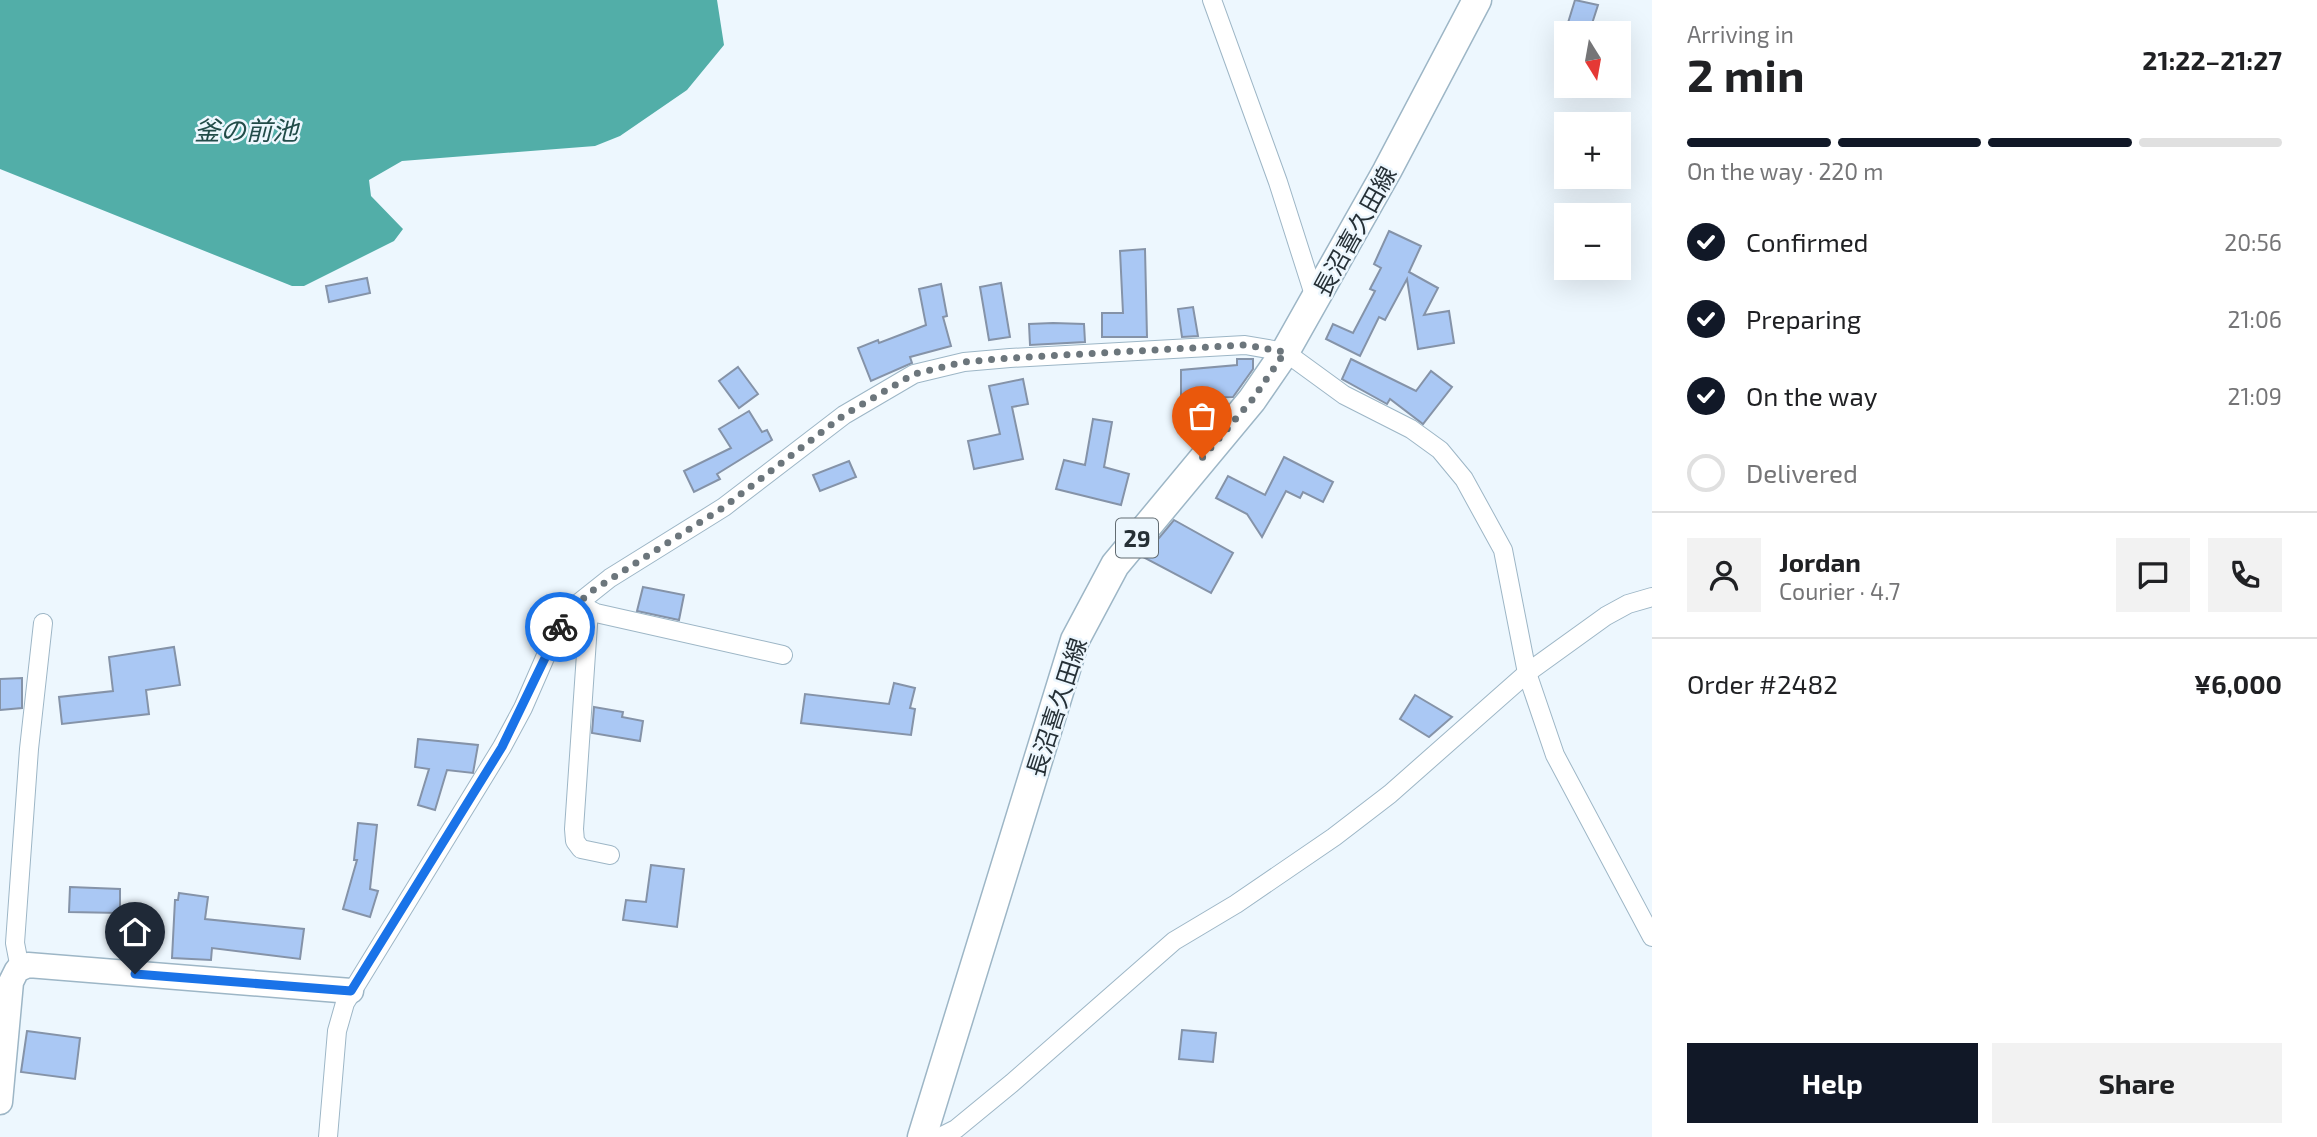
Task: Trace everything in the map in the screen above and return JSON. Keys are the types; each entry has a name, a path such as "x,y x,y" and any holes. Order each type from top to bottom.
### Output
{"main road":[{"name":"長沼喜久田線","path":"922,1137 1075,640 1115,565 1252,400 1285,352 1316,301 1447,62 1477,0"}],"street":[{"path":"1212,0 1278,182 1316,301"},
{"path":"328,1137 337,1031 351,991 477,789 523,708 554,637 610,578 724,507 844,415 914,374 964,362 1245,345 1285,352 1344,395 1420,436 1440,450 1464,479 1503,550 1527,673 1555,755 1652,937"},
{"path":"940,1137 956,1129 1012,1083 1174,941 1255,891 1390,794 1527,673 1606,617 1628,604 1652,597"},
{"path":"584,607 783,655"},
{"path":"584,607 574,834 577,845 584,852 610,855"},
{"path":"20,969 15,943 29,749 43,623"},
{"path":"0,1102 11,982 20,969 28,965 351,991"}],"water":[{"name":"釜の前池","path":"0,0 717,0 724,45 687,90 620,136 595,146 402,161 369,180 371,196 403,229 394,241 304,286 292,286 0,169"}],"building":[{"path":"1575,0 1598,5 1593,21 1569,21"},
{"path":"1389,231 1421,246 1409,272 1438,288 1424,315 1449,311 1454,343 1418,349 1407,279 1385,320 1379,317 1360,356 1326,339 1333,324 1353,333 1375,291 1370,289 1381,268 1374,264"},
{"path":"1145,249 1147,337 1102,337 1102,313 1123,313 1120,251"},
{"path":"367,278 370,293 329,302 326,286"},
{"path":"1001,283 1010,337 989,340 980,287"},
{"path":"941,284 947,316 943,317 951,346 910,357 912,363 871,381 858,348 926,325 919,289"},
{"path":"1193,307 1198,336 1182,337 1178,309"},
{"path":"1029,324 1084,324 1085,342 1030,345"},
{"path":"1237,359 1253,359 1253,369 1233,397 1181,398 1181,370 1237,365"},
{"path":"1351,359 1416,391 1431,371 1452,387 1423,424 1390,399 1387,404 1342,379"},
{"path":"738,367 758,394 739,408 719,381"},
{"path":"1023,379 1028,404 1012,407 1023,459 974,469 968,441 1000,434 989,386"},
{"path":"749,411 762,432 767,430 772,440 717,474 720,479 694,492 684,471 731,448 719,429"},
{"path":"1093,419 1112,422 1104,467 1129,474 1121,505 1056,489 1064,460 1085,465"},
{"path":"1284,457 1333,482 1323,502 1303,492 1300,498 1286,491 1262,537 1247,514 1216,498 1228,476 1265,495"},
{"path":"849,461 856,477 820,491 813,475"},
{"path":"1174,520 1233,553 1211,593 1143,557"},
{"path":"643,587 684,595 679,620 637,611"},
{"path":"174,647 180,685 146,690 149,714 62,724 59,697 113,691 109,657"},
{"path":"22,678 22,708 0,710 0,679"},
{"path":"894,683 915,688 910,708 915,709 911,735 801,723 805,694 889,704"},
{"path":"1415,695 1452,717 1429,737 1400,719"},
{"path":"594,707 623,712 622,717 643,721 640,741 592,733"},
{"path":"418,739 478,745 473,773 447,770 435,810 418,805 429,769 415,767"},
{"path":"358,823 377,825 370,889 378,891 370,917 343,909 357,860 354,860"},
{"path":"651,865 684,869 677,927 623,920 626,900 646,902"},
{"path":"70,887 120,889 120,913 69,912"},
{"path":"179,893 208,897 205,919 304,929 300,959 212,948 211,960 172,958 175,900 178,900"},
{"path":"1182,1030 1216,1033 1213,1062 1179,1059"},
{"path":"27,1031 80,1038 75,1079 21,1072"}],"way so far":[{"path":"560,627 571,609 610,578 724,507 844,415 914,374 930,369 964,362 1010,358 1245,345 1276,348 1285,352 1252,400 1202,458"}],"route":[{"path":"135,974 351,991 502,747 560,627"}]}
